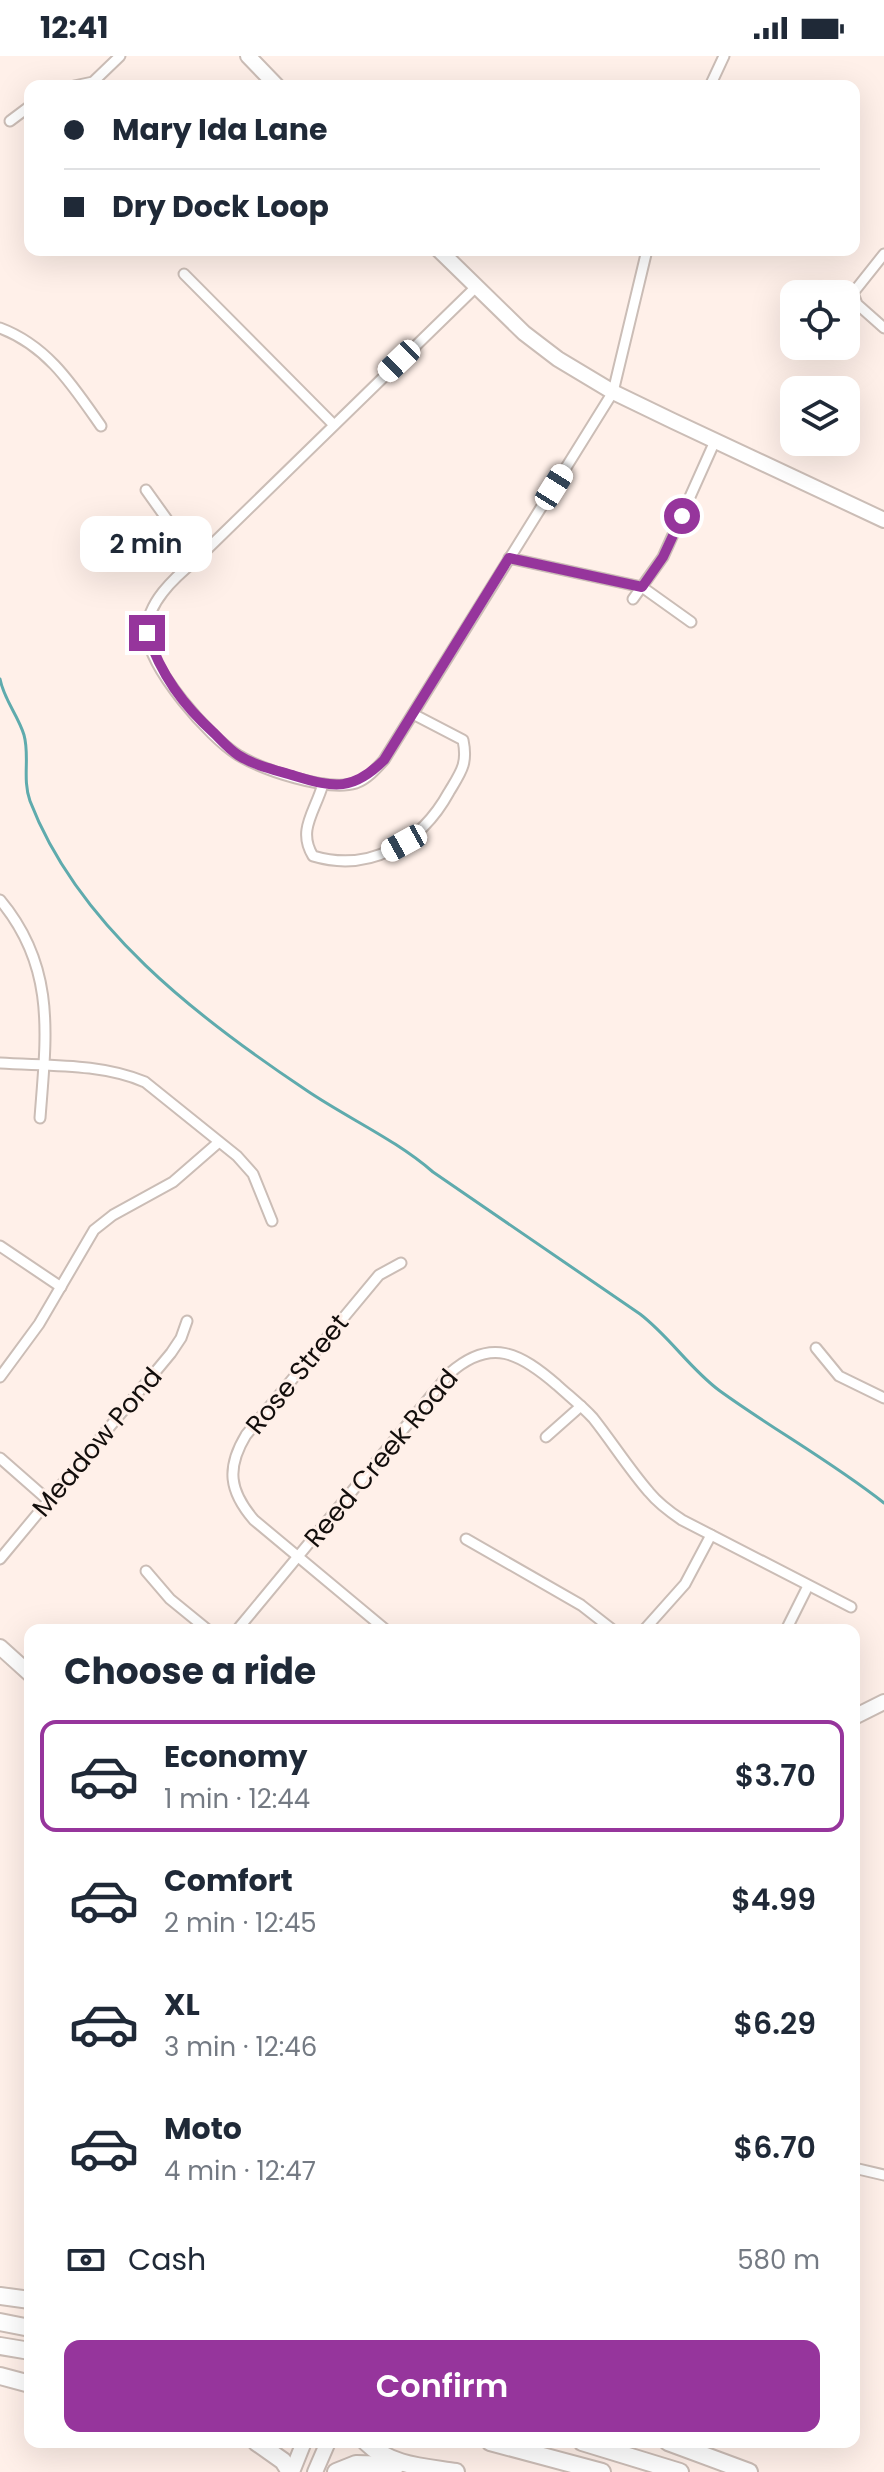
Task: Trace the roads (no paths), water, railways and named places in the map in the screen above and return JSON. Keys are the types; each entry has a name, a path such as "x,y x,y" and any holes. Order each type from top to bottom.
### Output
{"highway":[{"path":"0,2296 24,2299"},
{"path":"0,2322 24,2327"},
{"path":"0,2346 24,2350"},
{"path":"0,2376 24,2382"},
{"path":"265,2448 283,2461 291,2472"},
{"path":"375,2448 386,2456 416,2466"},
{"path":"512,2448 602,2472"},
{"path":"602,2448 680,2472"},
{"path":"684,2448 749,2472"},
{"path":"336,2472 356,2464 416,2466 456,2472"}],"main road":[{"path":"248,56 271,80"},
{"path":"445,256 521,329 558,359 613,392 884,520"},
{"path":"0,1647 24,1669"},
{"path":"860,1714 884,1702"},
{"path":"291,2472 301,2448"},
{"path":"315,2472 325,2448"}],"street":[{"path":"95,80 120,56"},
{"path":"713,80 724,56"},
{"path":"10,121 24,110"},
{"path":"884,254 853,293 857,304 884,328"},
{"path":"476,287 175,577 155,604 147,633 155,658 174,691 236,754 260,766 323,784 356,783 384,760 613,392 646,256"},
{"path":"184,274 333,424"},
{"path":"0,328 31,343 54,362 101,426"},
{"path":"633,599 656,569 671,541 715,441"},
{"path":"146,490 196,560"},
{"path":"509,558 642,587 691,622"},
{"path":"323,784 306,827 305,844 313,856 334,862 356,862 381,855 404,843 426,825 442,805 467,758 463,740 413,714"},
{"path":"0,900 21,929 36,960 44,989 46,1017 40,1118"},
{"path":"0,1063 108,1071 136,1078 152,1086 253,1174 272,1221"},
{"path":"0,1377 39,1324 87,1241 104,1221 173,1182 219,1142"},
{"path":"0,1246 61,1287"},
{"name":"Rose Street","path":"379,1624 254,1520 241,1506 233,1479 236,1452 246,1435 379,1275 401,1263"},
{"name":"Meadow Pond","path":"0,1559 171,1353 187,1321"},
{"path":"816,1348 839,1376 884,1398"},
{"name":"Reed Creek Road","path":"242,1624 450,1373 464,1361 481,1353 500,1352 518,1356 535,1366 581,1406 650,1494 666,1509 851,1607"},
{"path":"546,1437 581,1406"},
{"path":"0,1458 49,1501"},
{"path":"649,1624 685,1584 711,1535"},
{"path":"466,1539 581,1605 605,1624"},
{"path":"146,1571 170,1599 201,1624"},
{"path":"789,1624 808,1586"},
{"path":"860,2169 884,2175"}],"waterway":[{"path":"0,679 24,735 30,801 51,846 78,889 146,965 184,1000 265,1062 403,1149 640,1314 720,1391 884,1503"}]}
